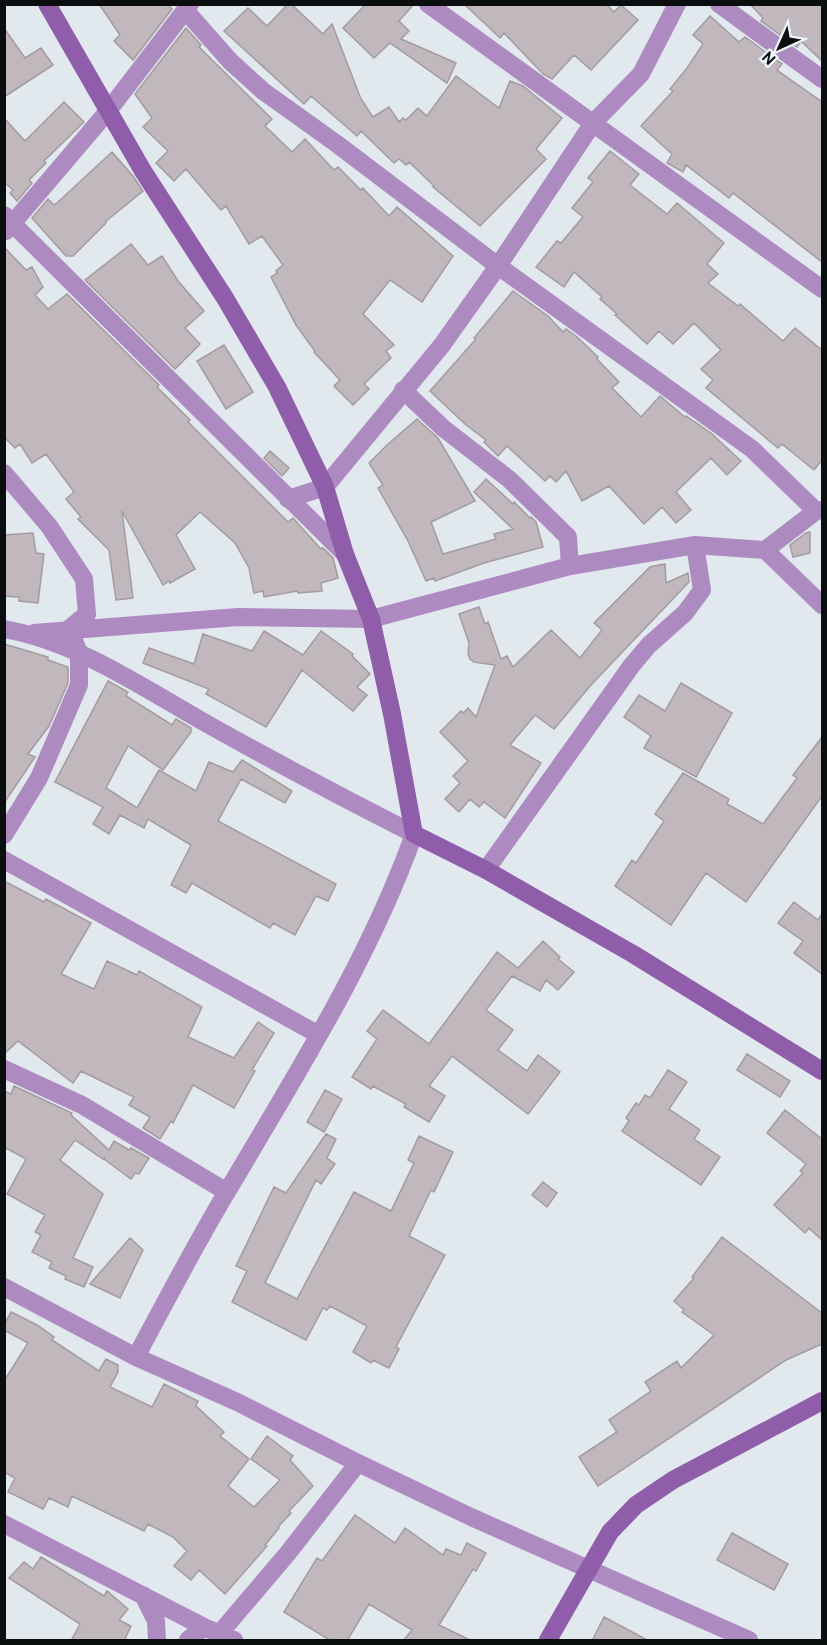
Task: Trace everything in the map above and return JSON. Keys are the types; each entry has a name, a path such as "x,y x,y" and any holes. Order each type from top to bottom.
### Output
{"street":[{"path":"46,4 143,171 225,298 277,387 325,487 345,554 371,619 392,714 414,834 390,899 319,1035 227,1191 136,1357"},
{"path":"428,4 822,290"},
{"path":"288,499 325,487 442,345 498,266 593,123 641,74 677,4"},
{"path":"718,4 822,80"},
{"path":"345,554 7,224 108,111 188,7 230,61 263,91 498,266 752,449 819,511 765,550"},
{"path":"403,390 443,429 510,480 568,537 570,566"},
{"path":"4,473 49,526 84,579 87,614 69,630"},
{"path":"486,870 632,665 649,645 685,614 702,590 695,544"},
{"path":"4,629 31,633 238,617 371,619 570,566 695,544 765,550 822,605"},
{"path":"4,835 39,778 79,686 79,652 69,630"},
{"path":"31,633 79,652 267,757 486,870 633,954 822,1071"},
{"path":"4,860 319,1035"},
{"path":"4,1069 82,1105 227,1191"},
{"path":"4,1287 136,1357 237,1402 471,1517 749,1641"},
{"path":"548,1641 610,1532 636,1505 673,1480 822,1401"},
{"path":"188,1641 220,1634 288,1553 358,1463"},
{"path":"4,1524 220,1634"},
{"path":"143,1595 156,1621 158,1641"}],"building":[{"path":"99,4 167,4 172,9 133,60 114,41 120,35"},
{"path":"288,4 291,4 323,34 332,24 361,99 373,117 389,107 399,122 403,118 406,120 418,108 427,116 456,76 499,108 510,81 523,86 562,118 536,149 546,159 480,226 433,187 409,162 406,165 399,159 394,163 361,131 357,136 311,96 304,104 224,31 248,8 267,26"},
{"path":"366,4 414,4 399,21 409,31 401,39 456,63 447,83 390,43 374,58 343,28"},
{"path":"464,4 606,4 614,12 621,5 638,20 591,70 574,55 552,79 543,74 504,33 500,38"},
{"path":"750,4 822,4 822,61 801,41 797,47 761,21 763,18"},
{"path":"710,16 739,42 745,37 782,64 777,70 822,102 822,262 733,193 729,198 686,165 683,172 667,163 672,154 641,126 673,91 670,89 703,44 693,35"},
{"path":"4,28 25,58 41,48 53,65 4,97"},
{"path":"186,28 201,45 199,47 272,119 265,126 292,152 305,139 334,170 338,167 361,190 363,188 389,216 397,207 453,256 422,302 390,280 363,314 394,345 386,351 391,358 364,384 369,389 353,405 334,386 340,380 314,352 296,325 271,277 283,265 262,236 249,244 226,206 221,210 186,169 174,181 156,163 168,151 143,127 152,118 135,94"},
{"path":"64,102 84,122 44,161 46,163 29,180 32,183 17,201 10,193 13,190 4,182 4,118 25,141"},
{"path":"610,151 639,174 630,185 667,214 677,203 724,243 707,264 718,274 708,283 738,306 740,304 783,341 795,328 822,350 822,460 814,470 782,444 778,448 706,388 713,380 701,369 721,350 694,323 673,344 659,331 647,344 615,315 617,314 600,299 602,297 574,272 564,287 536,267 557,241 561,243 583,217 572,208 593,182 588,178"},
{"path":"112,152 143,191 105,222 73,256 66,256 32,218 48,199 54,205"},
{"path":"131,244 148,265 162,256 178,281 204,311 185,328 200,344 175,369 85,280"},
{"path":"4,247 26,270 32,267 43,287 35,295 48,309 67,294 159,385 157,387 190,420 188,422 288,522 293,518 321,549 323,548 333,558 338,578 321,583 322,591 298,593 297,591 264,597 263,591 254,593 249,568 235,543 200,512 176,535 195,569 163,585 122,511 133,598 116,600 109,550 78,519 81,517 66,499 74,492 46,454 32,463 20,444 15,448 4,437"},
{"path":"513,291 548,316 563,332 566,329 576,336 598,357 597,359 619,382 612,388 641,417 660,396 685,417 711,433 741,461 727,475 711,458 676,492 691,510 676,523 662,507 644,524 609,486 582,501 566,471 556,482 550,476 545,481 507,446 498,456 484,442 486,440 466,425 430,391 476,339 474,338"},
{"path":"224,345 253,392 226,409 197,361"},
{"path":"417,419 438,438 475,501 431,522 443,554 496,539 494,534 513,529 474,492 486,479 536,522 543,547 484,563 435,581 434,578 426,581 408,541 378,488 383,485 369,463"},
{"path":"270,451 289,468 282,476 264,458"},
{"path":"810,532 810,553 793,557 790,545"},
{"path":"33,533 36,553 44,554 38,603 19,601 19,597 4,596 4,535"},
{"path":"665,564 666,583 688,573 689,582 591,685 554,729 535,715 510,745 541,763 505,818 484,802 479,807 470,799 459,812 445,799 460,783 453,776 468,761 440,732 461,711 463,713 468,708 476,717 495,665 474,662 470,659 469,643 459,614 479,607 485,624 488,622 501,659 507,656 513,667 551,630 580,658 602,630 594,623 650,567"},
{"path":"264,631 303,655 321,631 353,654 352,656 370,674 357,687 367,695 353,711 302,670 266,727 206,694 209,689 143,663 149,648 194,664 203,634 252,651"},
{"path":"4,644 48,657 48,660 68,667 68,683 49,726 28,754 35,757 4,803"},
{"path":"108,681 128,692 126,696 172,725 176,719 191,728 191,732 163,770 128,746 106,788 137,808 159,770 196,791 209,762 233,772 242,760 292,791 285,803 241,779 218,821 336,884 328,901 316,896 295,935 273,923 270,928 192,883 186,893 171,885 191,845 148,819 144,828 120,815 109,834 93,824 103,807 55,782"},
{"path":"681,683 732,713 696,777 644,748 651,736 624,717 639,695 665,711"},
{"path":"822,737 822,796 746,902 706,873 671,925 615,886 632,860 636,863 664,821 655,814 683,773 729,799 727,804 763,824 797,778 793,775"},
{"path":"4,881 44,902 46,899 91,923 61,974 94,989 107,961 137,975 139,971 202,1007 188,1037 234,1058 258,1022 274,1033 252,1070 255,1071 234,1108 193,1085 173,1123 171,1121 160,1139 143,1128 150,1117 129,1105 134,1097 81,1071 73,1083 18,1041 4,1054"},
{"path":"794,902 818,920 822,914 822,974 794,953 803,941 778,923"},
{"path":"543,941 560,957 558,959 574,972 558,990 546,980 540,991 512,976 486,1010 513,1030 498,1050 527,1071 538,1055 560,1072 528,1114 452,1056 429,1086 445,1096 429,1122 404,1107 406,1104 373,1086 371,1089 352,1077 377,1039 367,1031 383,1010 429,1044 497,952 518,968"},
{"path":"747,1054 790,1081 780,1097 737,1070"},
{"path":"668,1070 687,1082 669,1109 700,1130 694,1139 720,1157 701,1185 622,1131 629,1121 626,1118 636,1103 639,1105 645,1095 650,1098"},
{"path":"14,1086 72,1113 71,1115 109,1150 114,1141 149,1158 139,1174 135,1173 131,1179 104,1159 105,1157 103,1159 75,1140 60,1160 103,1194 73,1258 93,1267 84,1287 65,1279 66,1276 49,1268 52,1262 32,1252 41,1235 35,1232 45,1215 7,1194 26,1159 4,1147 4,1091 11,1094"},
{"path":"325,1090 342,1099 324,1132 307,1122"},
{"path":"785,1110 822,1139 822,1240 809,1228 805,1233 774,1205 803,1173 800,1171 806,1164 767,1133"},
{"path":"326,1134 336,1139 327,1158 335,1164 321,1184 316,1180 265,1283 297,1299 354,1192 391,1211 414,1163 408,1160 419,1136 453,1152 434,1192 431,1190 409,1236 445,1255 396,1347 399,1349 389,1368 373,1360 371,1363 353,1352 367,1326 330,1306 327,1310 323,1308 306,1340 232,1302 247,1271 236,1266 274,1187 286,1193"},
{"path":"543,1182 557,1193 547,1207 532,1195"},
{"path":"722,1237 822,1313 822,1344 786,1360 598,1486 579,1457 617,1432 609,1420 651,1391 645,1382 677,1361 681,1368 714,1335 682,1312 684,1310 674,1301 694,1278 692,1277"},
{"path":"130,1238 143,1250 120,1298 90,1284"},
{"path":"11,1312 37,1325 54,1337 52,1340 99,1371 106,1359 118,1365 118,1372 110,1387 152,1407 164,1384 198,1401 196,1406 224,1432 220,1436 249,1459 228,1486 254,1507 280,1480 251,1459 267,1436 293,1456 290,1460 313,1486 289,1511 291,1513 278,1527 265,1545 267,1546 225,1594 199,1570 191,1580 174,1566 187,1551 173,1537 148,1524 144,1531 72,1496 68,1507 49,1498 43,1509 8,1492 15,1478 4,1472 4,1381 28,1343 4,1330 4,1325"},
{"path":"355,1515 395,1543 405,1528 443,1555 446,1549 461,1555 467,1543 486,1553 476,1571 473,1569 439,1625 472,1641 403,1641 412,1630 369,1604 347,1641 331,1641 284,1612 317,1558 322,1561"},
{"path":"732,1533 788,1564 774,1590 717,1560"},
{"path":"41,1557 104,1596 107,1591 128,1609 119,1620 131,1626 124,1641 71,1641 80,1624 9,1578 24,1562 33,1569"},
{"path":"604,1617 649,1641 592,1641"}]}
